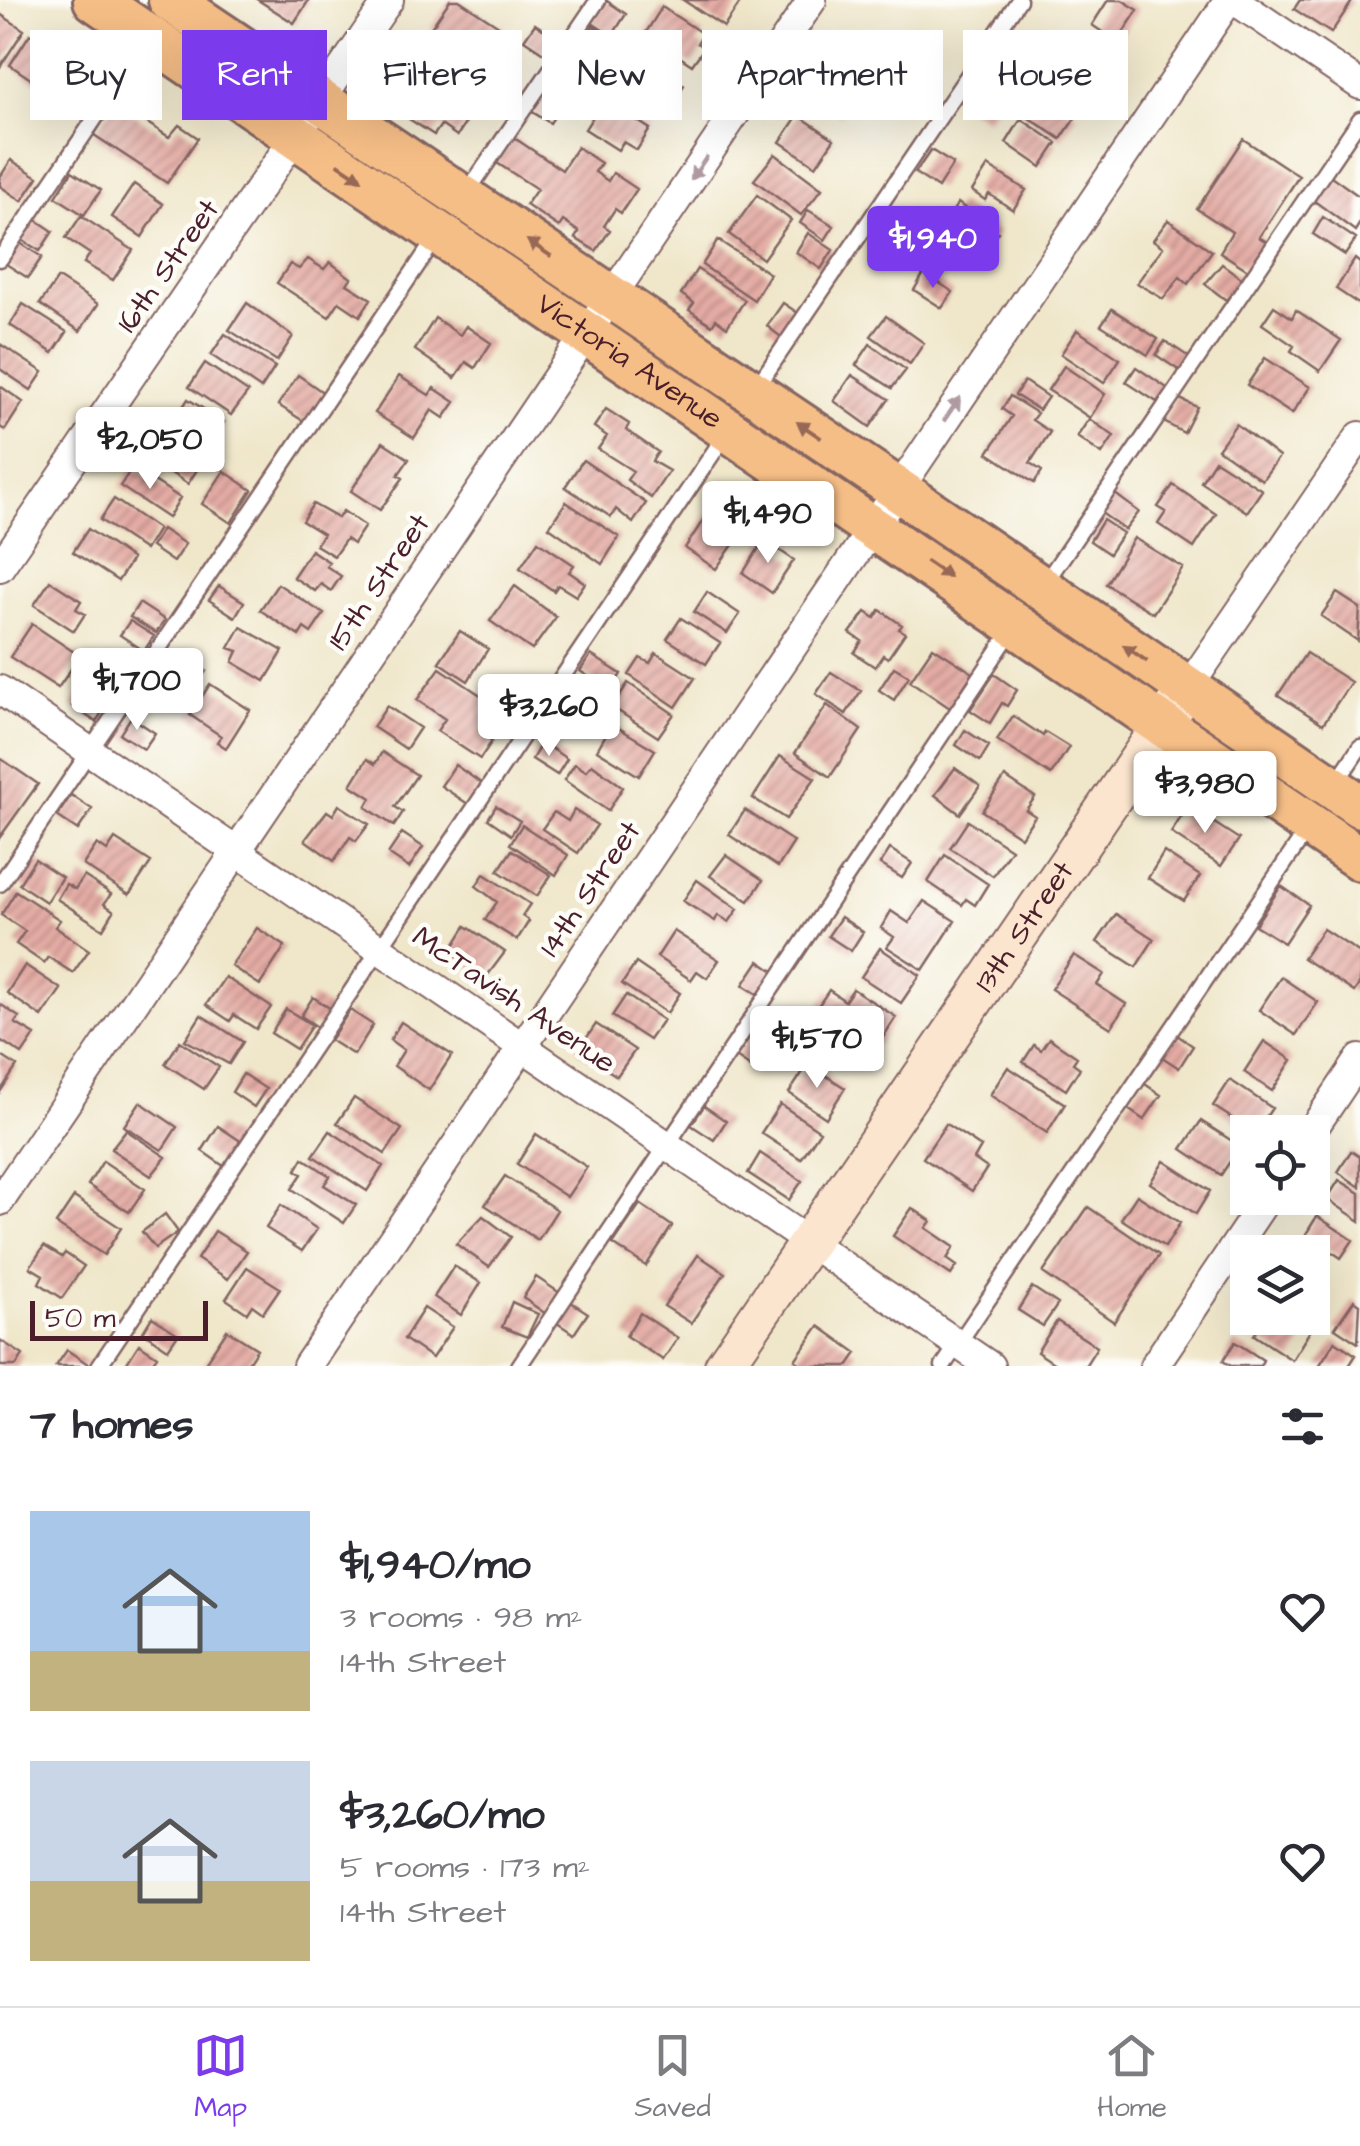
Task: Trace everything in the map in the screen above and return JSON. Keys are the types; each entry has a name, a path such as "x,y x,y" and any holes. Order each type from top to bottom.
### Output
{"main road":[{"name":"Victoria Avenue","path":"95,0 140,30"},
{"name":"Victoria Avenue","path":"173,1 217,30"},
{"name":"Victoria Avenue","path":"162,45 1016,623 1346,797"},
{"name":"Victoria Avenue","path":"327,103 1042,588 1310,825 1360,859"}],"street":[{"name":"16th Street","path":"327,93 389,0"},
{"name":"15th Street","path":"0,1200 812,0"},
{"path":"1232,0 1360,85"},
{"name":"14th Street","path":"306,1366 873,524 1232,0"},
{"name":"16th Street","path":"0,568 308,120"},
{"name":"13th Street","path":"724,1366 1360,436"},
{"name":"McTavish Avenue","path":"0,690 811,1243 950,1355 990,1366"},
{"path":"1323,1115 1360,1060"},
{"path":"1154,1366 1256,1215"}],"lane":[{"path":"464,197 598,0"},
{"path":"753,392 1019,0"},
{"path":"1042,588 1360,119"},
{"path":"0,259 94,120"},
{"path":"0,884 439,233"},
{"path":"99,1366 728,430"},
{"path":"519,1366 1016,623"},
{"path":"1346,797 1360,747"},
{"path":"950,1355 1310,825"}],"building":[{"path":"258,0 309,0 294,23"},
{"path":"450,0 459,0 505,30 434,30 431,28"},
{"path":"683,0 742,0 724,27"},
{"path":"1108,0 1122,0 1138,10 1125,30 1099,30 1092,25"},
{"path":"1300,0 1353,0 1331,33 1294,9"},
{"path":"607,1 626,14 616,30 603,30 592,23"},
{"path":"662,7 702,33 697,43 702,51 692,65 682,58 682,30 648,30"},
{"path":"0,14 24,30 0,67"},
{"path":"535,24 544,30 542,52 524,40"},
{"path":"30,34 30,79 10,65"},
{"path":"542,93 542,118 531,111"},
{"path":"104,120 143,120 169,137 179,125 198,138 167,183 94,135"},
{"path":"411,120 467,120 457,136 441,125 434,135"},
{"path":"591,120 636,120 650,129 637,150 623,142 618,150 585,129"},
{"path":"795,120 806,120 834,139 816,166 780,142"},
{"path":"1022,120 1057,143 1041,167 1006,143"},
{"path":"1032,120 1074,120 1061,139"},
{"path":"513,137 562,170 577,147 601,163 595,172 608,181 613,173 637,189 621,213 615,209 604,226 610,230 596,251 575,238 579,232 563,221 559,227 526,205 537,189 497,163"},
{"path":"1243,139 1299,176 1259,237 1267,242 1248,270 1220,252 1232,232 1197,209"},
{"path":"931,150 953,164 938,188 915,173"},
{"path":"775,154 822,189 801,215 754,180"},
{"path":"11,160 38,177 22,201 0,186 0,177"},
{"path":"988,166 1026,190 1013,210 989,194 985,200 972,191"},
{"path":"72,171 101,190 84,215 56,197"},
{"path":"1331,176 1360,197 1360,223 1355,231 1313,200"},
{"path":"134,184 163,204 142,237 112,217"},
{"path":"757,195 791,220 763,259 729,234"},
{"path":"958,203 998,232 979,258 939,232"},
{"path":"808,210 834,226 825,240 800,223"},
{"path":"81,216 133,250 113,280 84,263 90,254 66,238"},
{"path":"1323,217 1356,239 1345,255 1313,234"},
{"path":"35,219 53,231 40,251 22,240"},
{"path":"887,220 911,236 900,253 876,237"},
{"path":"1168,220 1212,251 1188,284 1180,277 1163,299 1137,283 1163,247 1153,240"},
{"path":"808,233 833,250 821,269 796,252"},
{"path":"718,240 770,274 754,300 702,265"},
{"path":"20,243 42,257 28,278 6,264"},
{"path":"308,259 324,269 330,262 351,278 347,284 371,299 360,316 339,302 329,317 277,283 290,264 299,269"},
{"path":"1355,259 1360,263 1360,305 1336,289"},
{"path":"1222,264 1244,280 1226,300 1205,284"},
{"path":"697,269 745,300 727,327 716,319 712,325 689,310 694,303 681,294"},
{"path":"924,273 953,292 942,308 914,290"},
{"path":"58,278 98,304 80,331 40,304"},
{"path":"247,303 293,336 277,361 229,330"},
{"path":"783,303 798,313 781,337 767,326"},
{"path":"23,304 67,332 53,353 10,325"},
{"path":"1274,306 1292,318 1296,310 1341,340 1320,371 1291,351 1294,346 1262,324"},
{"path":"1112,309 1158,339 1148,355 1101,325"},
{"path":"886,316 924,343 910,364 871,336"},
{"path":"435,318 460,335 466,326 491,343 475,368 466,362 455,378 415,350"},
{"path":"1077,330 1120,359 1104,383 1061,354"},
{"path":"225,334 275,367 261,389 211,355"},
{"path":"1165,341 1189,357 1180,371 1156,355"},
{"path":"0,344 43,372 31,390 0,369"},
{"path":"870,344 906,370 892,388 856,365"},
{"path":"1265,358 1310,387 1292,414 1247,385"},
{"path":"205,363 248,392 231,415 189,387"},
{"path":"1064,366 1105,394 1090,418 1048,390"},
{"path":"1136,367 1167,388 1157,402 1126,382"},
{"path":"298,375 324,393 305,422 278,405"},
{"path":"852,375 889,399 870,427 834,401"},
{"path":"399,376 429,395 434,388 455,402 444,418 432,410 414,438 375,413"},
{"path":"1024,381 1048,397 1039,410 1015,395"},
{"path":"0,386 23,402 5,430 0,427"},
{"path":"1010,396 1037,413 1032,420 1050,432 1030,463 1042,471 1034,483 988,453 1012,416 1002,409"},
{"path":"1176,397 1197,407 1184,433 1164,422"},
{"path":"188,399 224,422 207,448 172,424"},
{"path":"606,409 629,424 626,430 658,452 652,461 669,471 651,498 627,480 633,471 598,449 607,436 594,427"},
{"path":"1089,419 1114,436 1102,454 1077,437"},
{"path":"1236,424 1279,457 1262,480 1218,449"},
{"path":"159,431 203,460 188,484 143,455"},
{"path":"383,442 409,459 398,475 403,478 380,510 351,491"},
{"path":"583,460 646,503 633,523 616,509 611,517 565,487"},
{"path":"1215,460 1262,490 1247,512 1201,482"},
{"path":"133,467 180,498 168,518 120,486"},
{"path":"224,471 252,490 231,523 202,504"},
{"path":"1173,485 1216,514 1194,548 1158,524 1166,512 1158,507"},
{"path":"1114,493 1139,512 1125,530 1100,512"},
{"path":"114,499 158,529 145,550 100,520"},
{"path":"566,502 619,537 602,564 549,527"},
{"path":"313,504 338,518 343,511 365,526 353,544 346,539 334,556 316,545 323,534 302,521"},
{"path":"711,508 744,529 716,569 685,548"},
{"path":"1103,520 1123,533 1109,554 1090,541"},
{"path":"88,529 132,559 118,581 73,552"},
{"path":"162,529 185,544 173,562 151,547"},
{"path":"1134,538 1183,568 1153,613 1106,584"},
{"path":"764,540 794,560 772,593 743,573"},
{"path":"538,541 574,565 569,572 585,583 576,596 558,585 554,591 520,568"},
{"path":"311,550 341,576 331,591 321,584 315,591 293,577"},
{"path":"50,581 81,601 76,609 85,614 74,631 34,605"},
{"path":"278,584 324,614 311,633 304,628 299,636 260,610"},
{"path":"219,586 244,602 235,617 209,600"},
{"path":"515,586 556,617 532,650 490,621"},
{"path":"707,592 740,614 727,633 694,612"},
{"path":"1337,593 1360,608 1358,641 1321,616"},
{"path":"139,603 165,620 156,633 130,617"},
{"path":"880,610 902,625 899,629 905,633 888,658 883,655 875,667 854,653 862,641 850,633 866,612 875,618"},
{"path":"681,618 720,643 706,664 667,639"},
{"path":"130,621 154,636 144,651 120,635"},
{"path":"32,624 80,656 58,688 10,657"},
{"path":"241,627 283,651 265,681 233,662 238,651 229,648"},
{"path":"460,631 488,649 468,681 439,662"},
{"path":"933,647 973,673 950,708 910,681"},
{"path":"656,653 695,678 676,707 629,675 640,658 650,663"},
{"path":"1306,653 1351,682 1323,724 1278,695"},
{"path":"181,654 206,671 190,694 165,678"},
{"path":"591,655 621,674 610,691 580,671"},
{"path":"894,667 909,676 894,700 879,690"},
{"path":"440,668 500,708 483,735 492,741 480,759 437,731 445,719 417,700"},
{"path":"831,672 861,691 846,714 816,694"},
{"path":"994,674 1017,690 1007,706 1002,703 990,723 970,710"},
{"path":"628,683 674,714 658,737 612,707"},
{"path":"86,684 110,699 96,722 72,706"},
{"path":"210,684 250,710 226,748 217,742 221,736 190,715"},
{"path":"502,686 526,702 516,717 492,701"},
{"path":"555,700 569,709 551,735 538,726"},
{"path":"827,705 861,730 830,777 795,753"},
{"path":"387,706 420,728 406,749 373,727"},
{"path":"1013,716 1069,747 1051,775 997,740"},
{"path":"131,717 155,733 144,749 120,734"},
{"path":"612,724 655,750 639,776 597,750"},
{"path":"965,730 989,746 980,761 956,745"},
{"path":"542,742 567,759 557,775 532,759"},
{"path":"382,752 417,775 395,807 403,812 394,826 366,807 371,798 351,785 367,759 375,764"},
{"path":"780,756 815,778 786,819 753,798"},
{"path":"0,758 38,784 0,837"},
{"path":"575,764 586,771 592,764 623,787 608,811 564,780"},
{"path":"455,765 481,783 468,804 441,786"},
{"path":"955,768 980,786 960,814 935,795"},
{"path":"1005,777 1035,797 1026,810 1035,816 1021,837 982,811"},
{"path":"71,795 92,809 78,830 57,816"},
{"path":"339,805 369,824 356,841 350,837 334,861 305,840 327,811 333,815"},
{"path":"496,806 520,821 511,835 488,819"},
{"path":"1188,806 1239,839 1221,866 1171,833"},
{"path":"574,810 597,825 578,853 542,829 554,812 568,821"},
{"path":"745,810 794,842 778,867 729,835"},
{"path":"968,821 1011,849 993,876 950,848"},
{"path":"522,825 568,855 556,875 510,844"},
{"path":"402,833 423,847 409,868 388,854"},
{"path":"115,839 151,862 129,895 83,865 97,844 107,851"},
{"path":"890,849 912,863 902,878 880,864"},
{"path":"512,850 551,875 537,896 498,871"},
{"path":"1164,852 1200,876 1184,901 1148,878"},
{"path":"726,855 763,880 749,901 710,876"},
{"path":"945,855 988,884 975,905 966,899 962,905 928,882"},
{"path":"35,859 62,877 46,902 19,884"},
{"path":"484,874 530,904 522,916 529,921 517,940 485,920 497,902 476,886"},
{"path":"84,876 111,894 104,904 114,911 103,929 57,899 66,884 75,889"},
{"path":"697,880 738,909 729,922 718,915 715,921 683,901"},
{"path":"1281,886 1309,905 1284,943 1255,925"},
{"path":"16,891 60,920 55,927 89,950 73,973 48,957 44,963 16,944 25,931 1,915"},
{"path":"924,901 955,921 923,970 887,947 894,937 881,928 891,911 909,923"},
{"path":"1116,914 1154,939 1136,967 1097,942"},
{"path":"841,917 863,932 851,951 828,936"},
{"path":"466,926 505,952 487,976 450,952"},
{"path":"257,928 285,946 260,985 231,966"},
{"path":"1323,929 1360,953 1360,983 1354,992 1303,958"},
{"path":"674,931 719,960 707,978 697,971 691,980 657,957"},
{"path":"880,948 920,975 901,1003 861,977"},
{"path":"1074,955 1104,974 1097,985 1126,1004 1111,1028 1051,989"},
{"path":"759,961 775,972 759,995 743,985"},
{"path":"636,963 680,993 667,1013 622,984"},
{"path":"25,965 61,989 42,1017 7,993"},
{"path":"225,977 271,1007 256,1029 234,1015 230,1021 206,1005"},
{"path":"1281,977 1318,1002 1296,1035 1259,1010"},
{"path":"853,989 896,1017 878,1045 850,1027 844,1036 812,1015 829,990 845,1001"},
{"path":"626,995 663,1020 649,1040 612,1016"},
{"path":"313,997 331,1009 319,1028 301,1016"},
{"path":"0,1004 19,1017 15,1023 35,1035 22,1054 0,1040"},
{"path":"286,1009 312,1025 296,1049 271,1033"},
{"path":"350,1010 373,1025 354,1055 330,1040"},
{"path":"201,1015 243,1042 229,1064 185,1040"},
{"path":"401,1022 452,1055 429,1090 394,1066 404,1050 390,1040"},
{"path":"596,1024 635,1050 617,1076 578,1051"},
{"path":"1174,1033 1193,1046 1179,1068 1159,1055"},
{"path":"750,1036 769,1049 755,1070 736,1057"},
{"path":"1049,1038 1077,1057 1073,1063 1080,1068 1066,1090 1023,1062 1034,1045 1041,1050"},
{"path":"180,1041 219,1067 204,1089 165,1064"},
{"path":"1264,1041 1292,1060 1272,1091 1244,1072"},
{"path":"0,1055 17,1066 0,1092"},
{"path":"808,1064 845,1088 826,1118 789,1093"},
{"path":"1008,1067 1065,1104 1047,1133 990,1095"},
{"path":"243,1074 266,1089 254,1107 232,1092"},
{"path":"1230,1080 1272,1108 1267,1115 1230,1117 1213,1106"},
{"path":"1142,1082 1161,1095 1144,1120 1125,1107"},
{"path":"354,1098 402,1129 385,1154 337,1123"},
{"path":"140,1102 177,1127 162,1150 124,1126"},
{"path":"780,1104 820,1131 801,1159 761,1133"},
{"path":"704,1106 726,1121 714,1140 691,1125"},
{"path":"1201,1121 1230,1140 1230,1161 1221,1175 1182,1149"},
{"path":"946,1124 981,1147 974,1159 987,1168 972,1191 923,1158"},
{"path":"218,1126 242,1142 225,1167 202,1151"},
{"path":"126,1130 166,1157 151,1176 111,1149"},
{"path":"330,1131 383,1166 367,1191 313,1156"},
{"path":"536,1134 587,1167 567,1197 517,1164"},
{"path":"1351,1151 1360,1157 1360,1187 1338,1172"},
{"path":"760,1153 802,1181 789,1200 748,1173"},
{"path":"303,1158 330,1176 324,1185 356,1205 344,1223 292,1189 302,1174 296,1170"},
{"path":"103,1161 145,1189 129,1212 88,1185"},
{"path":"1164,1161 1210,1191 1196,1214 1150,1183"},
{"path":"505,1176 557,1210 538,1240 485,1205"},
{"path":"1339,1180 1360,1193 1360,1221 1330,1201"},
{"path":"1137,1195 1180,1223 1165,1247 1121,1219"},
{"path":"74,1197 121,1228 104,1255 56,1224"},
{"path":"640,1204 672,1226 646,1266 613,1244"},
{"path":"281,1205 317,1229 302,1251 266,1228"},
{"path":"1088,1207 1159,1255 1114,1322 1043,1273"},
{"path":"912,1208 931,1221 926,1228 954,1247 947,1259 957,1266 951,1275 893,1236"},
{"path":"165,1214 178,1232 155,1248 142,1232"},
{"path":"483,1216 511,1237 489,1267 456,1244"},
{"path":"1317,1216 1353,1240 1341,1258 1330,1250 1330,1235 1306,1234"},
{"path":"215,1231 247,1251 228,1279 197,1259"},
{"path":"44,1246 62,1257 65,1253 84,1266 62,1298 39,1283 43,1275 30,1267"},
{"path":"698,1255 725,1273 691,1323 664,1306"},
{"path":"454,1266 481,1283 461,1315 434,1297"},
{"path":"247,1267 280,1288 263,1313 252,1305 247,1313 226,1299"},
{"path":"536,1277 560,1293 546,1314 523,1298"},
{"path":"1032,1287 1058,1304 1043,1326 1018,1310"},
{"path":"1354,1300 1360,1304 1358,1343 1335,1328"},
{"path":"512,1302 538,1314 527,1337 502,1327"},
{"path":"571,1302 588,1313 574,1334 557,1323"},
{"path":"424,1308 453,1327 432,1358 404,1339"},
{"path":"640,1313 678,1338 663,1360 626,1336"},
{"path":"152,1317 178,1334 168,1349 143,1332"},
{"path":"1057,1321 1097,1347 1085,1366 1058,1366 1037,1352"},
{"path":"819,1326 857,1353 848,1366 803,1366 795,1360"},
{"path":"227,1330 257,1349 246,1366 203,1366"},
{"path":"1254,1335 1308,1335 1292,1360"},
{"path":"0,1340 23,1355 16,1366 0,1366"},
{"path":"1335,1341 1356,1355 1349,1366 1319,1366"},
{"path":"1235,1342 1263,1360 1260,1366 1231,1366 1223,1361"},
{"path":"139,1344 157,1356 150,1366 125,1366"},
{"path":"67,1350 91,1366 56,1366"}]}
